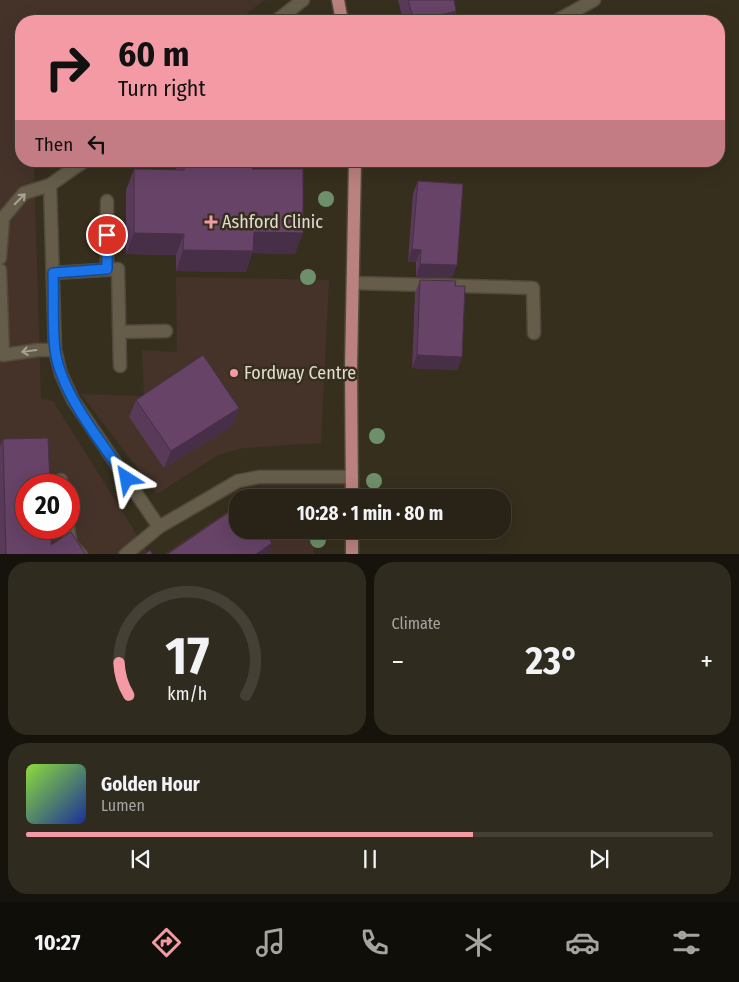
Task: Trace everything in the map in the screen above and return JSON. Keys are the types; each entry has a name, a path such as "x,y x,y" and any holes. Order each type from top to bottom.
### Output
{"main road":[{"path":"338,0 341,15"},
{"path":"352,489 351,370 355,167"},
{"path":"352,539 352,554"}],"street":[{"path":"284,15 303,0"},
{"path":"567,15 594,0"},
{"path":"0,258 3,218 24,193 50,185 76,167"},
{"path":"50,185 55,350 61,374 73,400 159,527"},
{"path":"107,201 107,269"},
{"path":"53,273 118,269 120,366"},
{"path":"0,270 3,355 38,350 55,350"},
{"path":"354,283 533,288 534,333"},
{"path":"119,332 166,331"},
{"path":"125,554 159,527 238,481 259,477 352,477"},
{"path":"70,539 71,544 81,554"}],"shaded area":[{"path":"0,0 265,0 244,15 15,15 15,167 38,167 34,170 41,399 53,401 148,554 0,554"},
{"name":"Fordway Centre","path":"176,277 329,280 321,443 243,448 218,455 157,494 81,394 144,396 142,350 177,352"},
{"path":"229,510 229,539 313,539 314,554 164,554"}],"building":[{"path":"408,0 454,0 456,11 439,15 412,15"},
{"name":"Ashford Clinic","path":"184,167 303,169 303,233 254,232 253,251 183,250 184,234 134,233 134,169 184,170"},
{"path":"418,181 463,184 457,265 420,264 421,250 412,249"},
{"path":"420,280 456,281 455,286 465,286 462,357 417,355"},
{"path":"203,355 239,408 171,451 136,400"},
{"path":"48,438 50,474 15,474 15,539 51,539 51,545 60,539 76,539 85,554 6,554 3,439"},
{"path":"229,512 229,539 269,539 272,543 256,554 167,554"}],"place":[{"name":"Ashford Clinic","path":"211,222"},
{"name":"Fordway Centre","path":"234,373"}],"route":[{"path":"107,235 107,269 53,273 55,350 61,374 73,400 127,479"}]}
